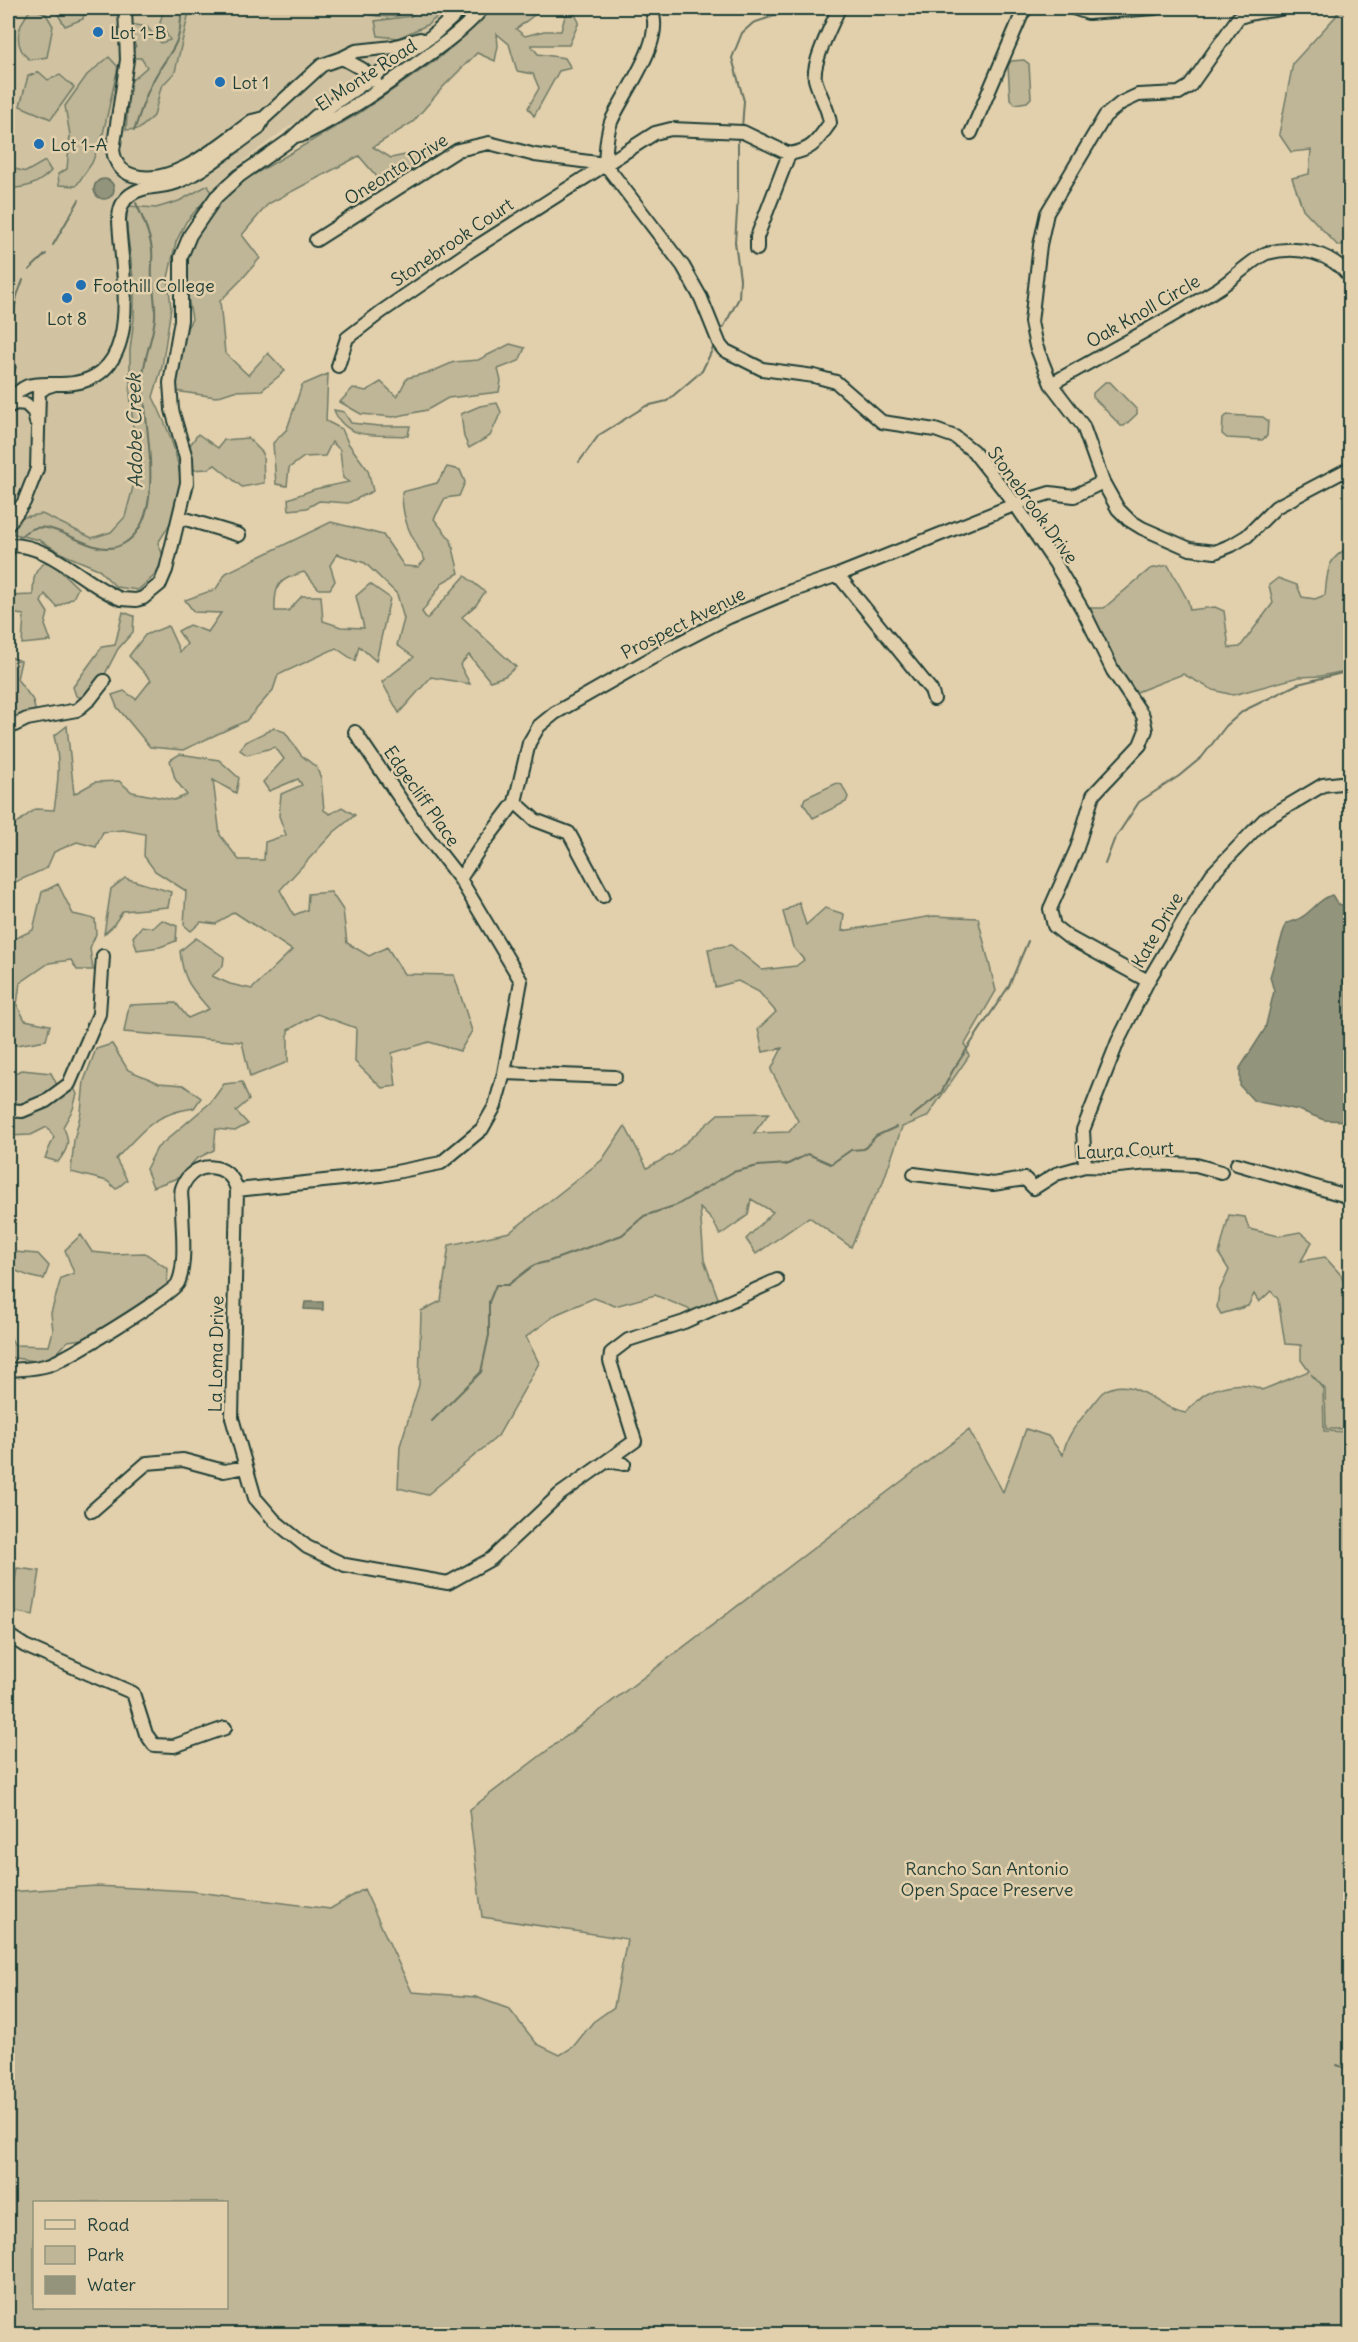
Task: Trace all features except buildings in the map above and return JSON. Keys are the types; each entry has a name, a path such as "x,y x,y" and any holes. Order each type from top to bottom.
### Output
{"street":[{"path":"125,8 127,60 113,150 115,161 122,170 145,177 172,173 252,121 264,118"},
{"name":"El Monte Road","path":"8,545 27,547 64,565 114,596 136,600 150,594 160,584 166,570 187,483 188,470 172,410 170,383 181,320 180,268 184,247 198,222 227,186 290,140 316,116 417,47 463,8"},
{"name":"El Monte Road","path":"290,140 323,125 381,89 455,36 483,8"},
{"path":"605,164 611,123 653,38 655,21 650,8"},
{"path":"757,249 757,237 789,154 810,148 830,123 828,110 816,82 814,71 839,8"},
{"path":"971,133 1022,14 1027,8"},
{"path":"1073,8 1088,13 1105,13 1155,8"},
{"path":"1280,8 1246,14 1238,18 1190,86 1179,93 1138,95 1121,103 1105,116 1047,213 1040,245 1031,322 1036,346 1051,384 1083,426 1103,482 1118,509 1129,520 1160,538 1190,549 1215,552 1247,536 1276,507 1350,468"},
{"path":"8,406 14,395 34,383 56,384 89,379 107,367 117,354 123,331 124,311 118,220 125,200 139,190 171,185 191,175 258,129 264,118 322,65 356,51 393,47 416,40 437,30 451,19"},
{"path":"342,58 358,66 372,77 381,89"},
{"name":"Stonebrook Court","path":"338,366 347,338 381,312 470,250 655,133 671,129 743,132 789,154"},
{"name":"Oneonta Drive","path":"316,240 458,150 489,143 536,155 605,164"},
{"name":"Stonebrook Drive","path":"605,164 683,266 701,298 716,340 724,350 762,369 814,376 836,382 882,422 935,430 955,437 973,451 1015,504 1061,573 1085,614 1113,671 1143,716 1146,730 1140,745 1093,795 1077,848 1050,909 1054,926 1068,937 1148,981"},
{"name":"Oak Knoll Circle","path":"1051,384 1221,287 1266,254 1301,249 1314,252 1330,260 1350,277"},
{"path":"8,525 31,488 37,469 39,392 56,384"},
{"path":"8,406 16,403 26,404 34,412 37,425"},
{"path":"1015,504 1050,493 1074,496 1103,482"},
{"name":"Prospect Avenue","path":"460,879 515,802 530,743 539,726 555,713 670,647 729,617 1015,504"},
{"path":"179,517 238,536"},
{"path":"8,533 27,547"},
{"path":"838,575 931,690 934,699"},
{"path":"8,728 27,719 77,710 90,699 104,681"},
{"name":"Edgecliff Place","path":"355,732 418,825 460,879"},
{"name":"Kate Drive","path":"1085,1166 1083,1130 1118,1041 1148,981 1212,874 1264,820 1323,785 1350,782"},
{"path":"515,802 535,820 569,833 603,896"},
{"path":"8,1370 49,1365 159,1300 178,1284 183,1266 182,1189 191,1173 204,1166 219,1167 235,1181 237,1190 381,1174 441,1163 482,1129 495,1106 504,1073 522,981 460,879"},
{"path":"8,1110 22,1111 46,1101 69,1084 99,1014 103,956"},
{"path":"504,1073 615,1077"},
{"name":"Laura Court","path":"914,1174 993,1184 1025,1179 1034,1188 1056,1174 1085,1166 1108,1167 1149,1163 1196,1165 1221,1172"},
{"path":"1237,1164 1350,1197"},
{"name":"La Loma Drive","path":"237,1190 232,1418 251,1487 263,1509 307,1547 345,1565 447,1583 491,1559 559,1495 635,1441 610,1361 611,1353 628,1340 684,1322 777,1280"},
{"path":"92,1511 147,1463 183,1460 224,1471 246,1467"},
{"path":"609,1461 624,1464"},
{"path":"8,1635 25,1646 133,1693 146,1734 154,1745 174,1746 225,1728"}],"shaded area":[{"name":"Foothill College","path":"8,8 451,8 399,54 284,130 245,160 214,187 184,220 165,252 145,469 129,529 91,541 8,524"}],"green space":[{"path":"32,8 46,14 53,26 47,57 30,60 20,48 19,34 23,21"},
{"path":"54,8 85,8 83,19 65,26"},
{"path":"164,8 190,8 175,72 161,87 154,116 139,129 126,130 128,105 123,88 147,67 141,58 135,58 130,53 136,46 130,38 130,24 147,27 161,43 170,40 160,23"},
{"path":"341,8 416,8 407,13 388,17"},
{"path":"419,8 448,8 427,25 398,38 378,36 375,21 411,16"},
{"path":"494,8 549,8 541,10 516,29 525,36 544,31 561,31 565,16 573,11 579,22 569,45 531,45 538,54 565,58 571,68 559,71 534,116 528,108 539,88 533,74 517,71 509,44 497,34 498,46 495,61 477,53 443,87 413,122 373,147 391,158 429,150 430,159 384,185 359,156 268,204 242,235 260,258 220,301 225,353 248,375 268,353 285,371 262,390 234,391 216,397 175,391 173,353 192,319 183,270 196,228 231,188 359,113 439,58"},
{"path":"1340,8 1350,8 1350,150 1347,161 1350,164 1350,242 1338,246 1303,209 1292,178 1309,174 1311,150 1291,152 1279,134 1293,63 1336,16"},
{"path":"109,57 118,67 103,134 92,163 76,186 59,185 58,174 67,169 70,135 65,106 87,75"},
{"path":"1024,60 1029,64 1031,98 1027,102 1015,104 1010,99 1008,66 1011,61"},
{"path":"39,72 48,80 60,75 74,87 51,119 20,106 28,76"},
{"path":"45,161 51,171 42,179 20,188 8,188 8,167 26,172"},
{"path":"208,185 211,193 186,222 176,242 168,278 171,308 162,367 153,397 177,458 181,484 179,502 158,543 164,558 154,576 138,590 116,587 98,569 65,555 39,540 14,534 8,529 8,512 18,518 42,514 92,538 111,532 125,517 137,472 130,392 134,285 126,221 128,206 156,208 179,201"},
{"path":"510,344 525,348 519,361 498,369 501,381 499,392 448,398 427,410 393,417 361,414 340,402 353,388 366,391 381,382 397,397 407,378 431,372 454,362 478,360"},
{"path":"328,374 326,421 342,429 348,443 368,470 373,491 348,503 319,501 307,508 289,510 288,499 315,489 349,482 343,478 340,450 332,442 325,456 304,457 289,468 287,486 276,484 273,443 287,429 302,385"},
{"path":"1105,382 1110,382 1137,410 1137,414 1124,426 1121,426 1093,397 1093,393"},
{"path":"497,403 501,412 490,436 469,448 464,437 461,414 480,406"},
{"path":"334,410 344,412 351,423 410,426 408,436 355,432 339,420"},
{"path":"1227,415 1263,417 1268,421 1267,436 1262,440 1227,438 1222,434 1223,419"},
{"path":"198,434 218,448 224,440 248,438 263,453 264,483 242,487 215,465 208,469 191,470 185,452"},
{"path":"447,467 460,470 465,482 459,496 445,498 434,519 451,540 459,573 443,582 422,612 427,619 465,576 485,592 476,605 462,617 516,667 505,676 490,681 469,655 460,665 470,684 431,677 399,713 382,682 414,657 397,645 404,619 397,594 365,563 337,554 330,565 335,581 330,589 319,589 304,572 296,575 284,580 277,588 275,611 288,611 302,596 321,596 323,621 341,627 364,628 356,596 370,584 390,598 376,661 359,646 355,661 336,648 278,675 273,690 246,721 183,750 150,747 117,707 112,695 124,691 136,699 151,680 129,656 145,635 168,626 180,652 187,644 178,631 189,625 208,632 221,613 194,612 185,600 216,589 226,573 331,522 383,535 404,566 418,567 425,560 406,520 402,492 437,483"},
{"path":"1350,546 1350,670 1321,676 1299,677 1233,695 1213,690 1183,674 1134,693 1122,676 1089,608 1104,608 1150,569 1168,565 1188,601 1190,610 1215,607 1224,611 1229,648 1240,647 1273,603 1269,585 1278,578 1297,585 1302,597 1315,599 1325,595 1332,561"},
{"path":"50,561 78,588 73,598 57,607 45,594 41,602 48,613 45,625 51,641 22,644 24,615 8,613 8,596 33,595 37,570"},
{"path":"123,612 134,616 133,632 118,649 91,701 76,696 73,687 102,647 115,645"},
{"path":"8,656 21,661 17,679 33,700 36,714 18,720 10,715 8,708"},
{"path":"67,726 74,794 95,782 119,781 132,792 174,800 187,795 175,779 170,760 180,754 219,760 239,778 236,793 213,780 220,835 239,860 264,860 265,842 286,835 279,816 281,794 302,785 298,779 269,791 263,782 284,759 275,747 247,755 240,750 245,742 274,728 285,732 301,755 316,767 321,778 324,810 330,814 342,807 355,815 333,833 280,890 294,915 307,910 308,894 331,892 343,910 347,943 369,956 387,947 404,974 454,975 472,1031 460,1051 429,1042 392,1053 396,1086 382,1088 355,1062 356,1028 317,1014 288,1030 288,1062 250,1077 242,1042 124,1032 129,1005 176,1003 188,1018 209,1009 189,983 181,961 180,951 196,938 224,957 223,966 212,976 230,984 252,989 292,950 234,912 216,924 201,922 191,931 184,925 186,891 155,871 144,856 145,834 123,830 103,832 96,847 77,842 54,852 47,868 13,883 8,889 8,830 35,809 54,810 58,764 54,736"},
{"path":"837,783 842,785 848,797 846,802 813,818 803,803 805,798"},
{"path":"125,878 171,892 168,907 123,911 104,934 111,889"},
{"path":"58,884 73,914 95,919 96,934 90,948 93,970 77,970 71,960 49,963 20,983 17,1005 25,1020 50,1025 46,1040 11,1046 8,1044 8,942 33,930 42,892"},
{"path":"799,902 806,925 825,908 844,914 842,931 933,916 978,918 996,991 965,1044 969,1056 927,1117 902,1127 882,1185 868,1208 851,1247 809,1217 756,1254 746,1239 773,1212 751,1199 748,1215 720,1235 713,1221 700,1208 704,1260 718,1298 695,1312 655,1295 615,1306 594,1298 557,1314 526,1337 539,1363 498,1436 427,1495 398,1488 400,1446 419,1385 421,1311 441,1301 449,1245 510,1232 602,1160 625,1126 647,1168 673,1154 718,1114 769,1113 754,1133 789,1132 798,1121 771,1070 782,1048 763,1052 758,1029 776,1012 759,992 738,981 715,987 708,949 731,945 762,970 796,966 804,960 793,947 783,912"},
{"path":"162,920 177,926 176,941 160,947 137,950 133,937 142,926 153,928"},
{"path":"112,1044 128,1070 159,1083 183,1085 201,1098 194,1108 168,1114 158,1119 116,1159 127,1180 116,1189 107,1181 71,1172 84,1081 96,1049"},
{"path":"22,1070 51,1073 58,1087 34,1101 8,1104 8,1076"},
{"path":"242,1082 249,1100 236,1111 248,1124 235,1131 216,1129 214,1150 196,1159 180,1177 153,1187 146,1169 157,1148 211,1102 224,1084"},
{"path":"73,1086 77,1094 73,1109 63,1127 67,1145 58,1162 45,1158 54,1137 47,1127 31,1135 8,1136 8,1115 35,1112"},
{"name":"Rancho San Antonio Open Space Preserve","path":"1229,1215 1245,1217 1249,1229 1279,1236 1300,1232 1312,1242 1301,1261 1325,1257 1341,1275 1350,1300 1350,1429 1326,1429 1325,1389 1311,1374 1323,1389 1324,1431 1350,1432 1350,2334 8,2334 8,1892 96,1886 190,1891 330,1909 364,1889 412,1992 476,1997 509,2009 537,2044 560,2055 573,2047 593,2022 614,2007 627,1939 482,1917 469,1810 969,1430 1003,1492 1026,1429 1048,1436 1063,1455 1069,1436 1080,1420 1103,1392 1114,1387 1125,1386 1135,1389 1175,1410 1186,1413 1201,1397 1221,1387 1249,1385 1262,1390 1309,1371 1301,1360 1301,1345 1285,1344 1278,1299 1271,1291 1259,1302 1254,1294 1248,1306 1221,1314 1217,1307 1219,1292 1229,1270 1219,1254"},
{"path":"81,1235 92,1252 145,1253 168,1269 167,1286 141,1306 90,1338 68,1341 52,1359 35,1361 8,1357 8,1331 14,1345 49,1346 53,1331 51,1313 61,1278 74,1273 65,1250"},
{"path":"14,1252 38,1254 49,1266 44,1279 8,1269 8,1256"},
{"path":"17,1568 40,1571 33,1615 10,1611"}],"water":[{"path":"104,179 111,182 114,189 111,196 104,199 97,196 94,189 97,182"},
{"path":"1332,895 1338,904 1350,908 1350,1121 1324,1120 1299,1110 1254,1101 1240,1086 1240,1068 1265,1029 1274,991 1270,977 1286,923 1301,918 1321,900"},
{"path":"305,1302 323,1302 323,1310 304,1309"}],"waterway":[{"name":"Adobe Creek","path":"134,131 151,85 177,39 180,31 181,8"},
{"path":"742,128 744,101 732,58 742,33 753,23 798,8"},
{"path":"723,328 739,298 740,279 735,242 738,138"},
{"path":"53,245 79,200"},
{"name":"Adobe Creek","path":"21,536 32,529 44,528 97,547 110,548 123,544 137,531 146,513 150,491 150,467 143,376 154,325 155,308 151,244 136,203"},
{"path":"29,270 46,254"},
{"path":"8,337 23,280"},
{"path":"579,462 599,435 646,406 667,401 702,371 715,344"},
{"path":"8,388 16,367"},
{"name":"Adobe Creek","path":"8,576 14,551"},
{"path":"1105,864 1114,840 1139,802 1179,776 1202,757 1226,726 1243,711 1298,684 1350,671"},
{"path":"910,1118 941,1093 953,1070 1009,986 1028,941"},
{"path":"786,1165 808,1154 831,1164 851,1150 864,1149 876,1136 896,1127"},
{"path":"432,1421 481,1372 489,1335 489,1302 496,1285 508,1285 534,1265 622,1235 644,1216 677,1205 733,1172 758,1166 787,1164"},
{"path":"1337,2065 1350,2070"}],"place":[{"name":"Lot 1-B","path":"98,32"},
{"name":"Lot 1","path":"220,82"},
{"name":"Lot 1-A","path":"39,144"},
{"name":"Foothill College","path":"81,285"},
{"name":"Lot 8","path":"67,298"}]}
